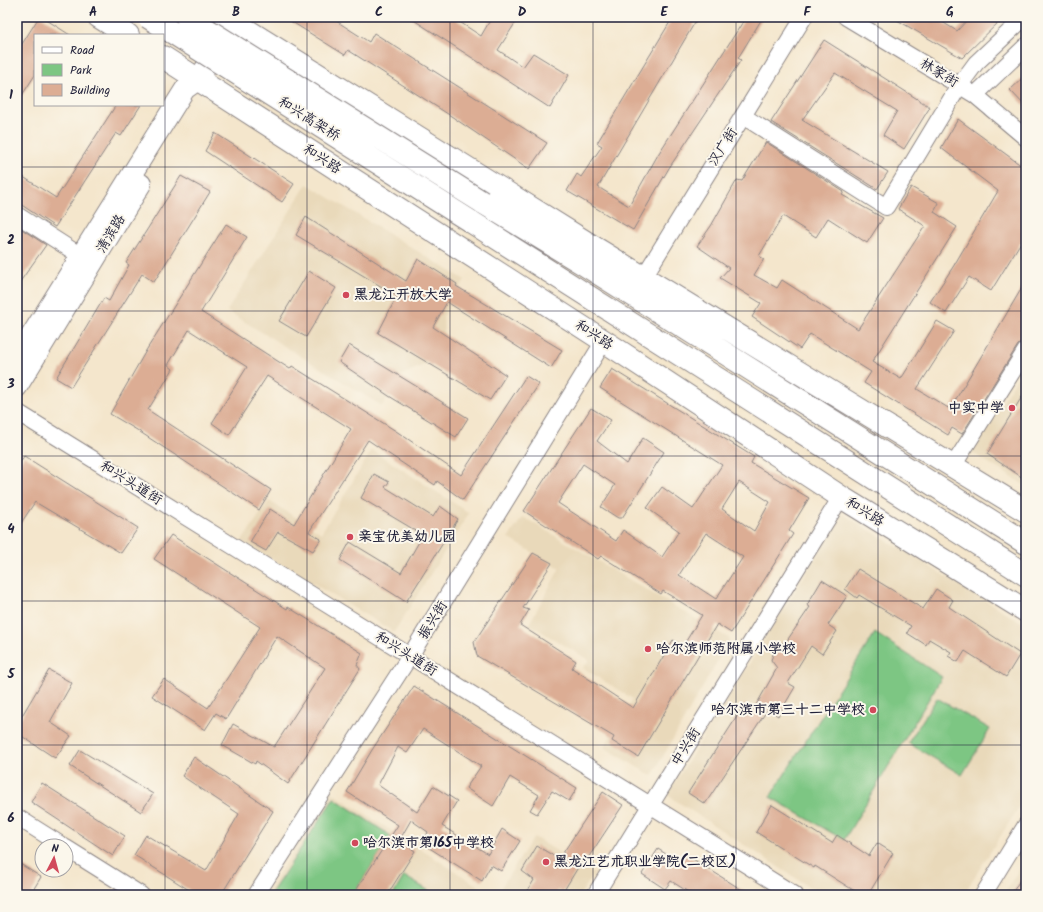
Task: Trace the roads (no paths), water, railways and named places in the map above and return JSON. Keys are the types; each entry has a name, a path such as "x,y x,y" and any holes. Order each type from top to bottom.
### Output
{"highway":[{"path":"99,17 126,34"},
{"name":"和兴高架桥","path":"148,17 470,221"},
{"name":"和兴高架桥","path":"187,17 482,202"},
{"path":"232,19 643,278 1026,511"},
{"name":"和兴路","path":"164,57 841,497 1026,611"},
{"path":"482,202 592,246"},
{"path":"482,202 582,263 1026,543"},
{"name":"和兴路","path":"470,221 576,290 1026,575"},
{"path":"427,228 576,290"},
{"path":"975,543 1026,595"}],"main road":[{"name":"清滨路","path":"17,387 93,265 190,103 194,96 198,79 232,19"},
{"name":"清滨路","path":"17,358 185,88 198,79"}],"street":[{"name":"汉广街","path":"643,278 804,17"},
{"name":"林家街","path":"846,17 975,95 1026,138"},
{"path":"743,116 886,207 959,86 976,63 1025,17"},
{"path":"975,95 1026,46"},
{"path":"17,215 81,256"},
{"name":"振兴街","path":"256,895 410,656 604,342"},
{"path":"953,466 1026,350"},
{"name":"和兴头道街","path":"17,412 795,895"},
{"name":"中兴街","path":"594,895 841,497"},
{"path":"17,817 50,838"},
{"path":"983,895 1026,825"},
{"path":"74,853 141,895"}],"place":[{"name":"黑龙江开放大学","path":"346,295"},
{"name":"中实中学","path":"1012,408"},
{"name":"亲宝优美幼儿园","path":"350,537"},
{"name":"哈尔滨师范附属小学校","path":"648,649"},
{"name":"哈尔滨市第三十二中学校","path":"873,710"},
{"name":"哈尔滨市第165中学校","path":"355,843"},
{"name":"黑龙江艺术职业学院(二校区)","path":"546,862"}]}
